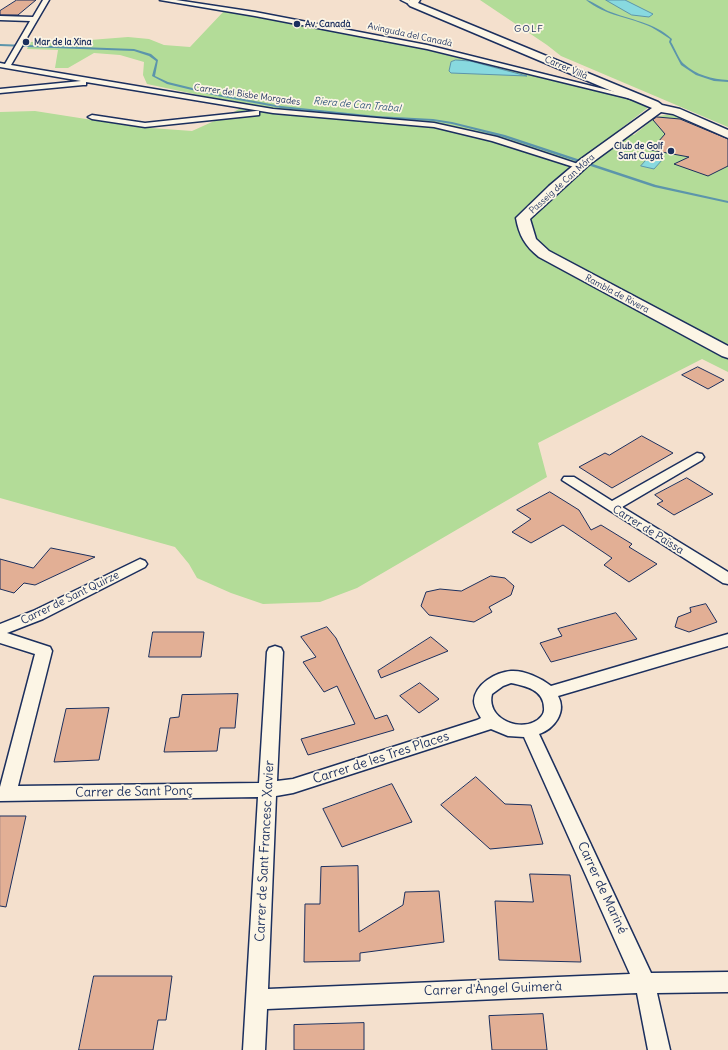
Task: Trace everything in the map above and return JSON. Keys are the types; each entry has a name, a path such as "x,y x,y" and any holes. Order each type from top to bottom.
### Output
{"street":[{"path":"3,65 18,46 46,0"},
{"name":"Avinguda del Canadà","path":"163,0 255,14 427,47 653,104"},
{"name":"Carrer Villà","path":"411,1 653,104 676,111 728,134"},
{"path":"0,18 34,19"},
{"name":"Carrer del Bisbe Morgades","path":"3,65 273,111 434,125 494,139 581,164"},
{"path":"581,85 594,79"},
{"path":"0,91 99,81"},
{"name":"Passeig de Can Móra","path":"523,218 581,164 654,112 653,104"},
{"path":"92,117 145,125 273,111"},
{"name":"Rambla de Rivera","path":"523,218 530,243 544,254 728,353"},
{"path":"612,507 697,457"},
{"name":"Carrer de Païssa","path":"568,480 728,579"},
{"name":"Carrer de Sant Quirze","path":"0,630 38,615 140,564"},
{"path":"0,637 44,651 3,794"},
{"path":"549,693 728,640"},
{"name":"Carrer de Sant Francesc Xavier","path":"254,1050 275,652"},
{"path":"511,677 526,678 540,684 549,693 553,702 554,711 549,720 541,727 529,730 509,729 491,720 484,709 482,698 488,687 498,680 511,677"},
{"name":"Carrer de les Tres Places","path":"268,790 294,786 483,725 491,720"},
{"name":"Carrer de Mariné","path":"529,730 645,983 660,1050"},
{"name":"Carrer de Sant Ponç","path":"3,794 268,790"},
{"name":"Carrer d'Àngel Guimerà","path":"257,999 645,983 728,982"}],"green space":[{"path":"480,0 728,0 728,127 561,56"},
{"path":"224,11 422,49 620,97 650,106 619,130 634,135 653,119 667,115 685,118 728,136 728,372 702,359 538,443 547,477 357,588 320,602 263,604 231,593 197,578 189,564 175,547 0,498 0,112 35,111 137,127 192,131 246,105 147,84 143,75 144,62 120,55 94,53 68,68 55,68 58,50 27,49 30,42 128,37 149,39 164,45 190,47"}],"water":[{"path":"606,0 625,0 653,14 649,17 632,15"},
{"path":"456,60 470,61 527,76 451,73 449,71 451,62"},
{"path":"650,156 663,159 654,169 641,166"}],"building":[{"path":"17,0 36,0 18,15 0,15 0,11"},
{"path":"657,117 680,119 728,139 728,166 708,176 674,164 689,157 651,150 665,134 653,120"},
{"path":"698,367 724,380 708,389 682,375"},
{"path":"642,436 673,453 612,488 579,467 605,453 609,455"},
{"path":"687,478 713,494 674,515 657,504 663,501 655,495"},
{"path":"550,492 579,510 591,530 601,525 632,544 629,547 657,564 629,582 604,565 612,558 563,525 531,543 512,532 531,519 517,510"},
{"path":"51,548 95,557 35,585 24,583 14,593 0,589 0,559 33,568"},
{"path":"491,576 505,578 514,586 511,595 489,607 492,612 474,622 429,615 421,606 426,592 440,589 461,591"},
{"path":"706,604 717,622 689,632 675,627 678,617 691,612 690,608"},
{"path":"616,613 637,639 551,662 540,643 562,636 558,629"},
{"path":"327,627 336,638 375,719 387,715 394,730 308,755 301,739 355,724 337,686 324,692 303,662 316,657 301,637"},
{"path":"153,632 204,632 201,657 149,657"},
{"path":"431,637 448,651 381,678 378,671"},
{"path":"420,683 439,699 419,713 400,696"},
{"path":"238,694 235,728 220,728 217,751 164,752 170,718 179,717 182,695"},
{"path":"109,708 99,760 54,762 66,709"},
{"path":"476,777 505,804 531,805 543,844 490,849 441,805"},
{"path":"392,784 412,822 342,847 323,809"},
{"path":"0,816 26,816 6,907 0,906"},
{"path":"358,866 359,932 403,905 405,892 439,891 444,942 360,953 360,961 304,962 305,904 320,904 321,867"},
{"path":"530,874 570,875 581,962 499,960 495,901 533,902"},
{"path":"94,976 172,976 166,1020 158,1020 153,1050 79,1050"},
{"path":"543,1014 547,1050 492,1050 489,1016"},
{"path":"364,1023 364,1050 294,1050 294,1025"}],"waterway":[{"path":"587,0 596,7 651,26 662,32 671,39 670,42 682,64 697,74 714,80 728,81"},
{"name":"Riera de Can Trabal","path":"0,45 134,50 150,55 157,61 153,76 167,83 217,95 281,107 377,117 433,120 452,123 504,136 655,186 728,202"}],"place":[{"name":"Av. Canadà","path":"297,24"},
{"name":"Mar de la Xina","path":"26,42"},
{"name":"Club de Golf Sant Cugat","path":"671,151"}],"district":[{"name":"GOLF","path":"529,29"}]}
